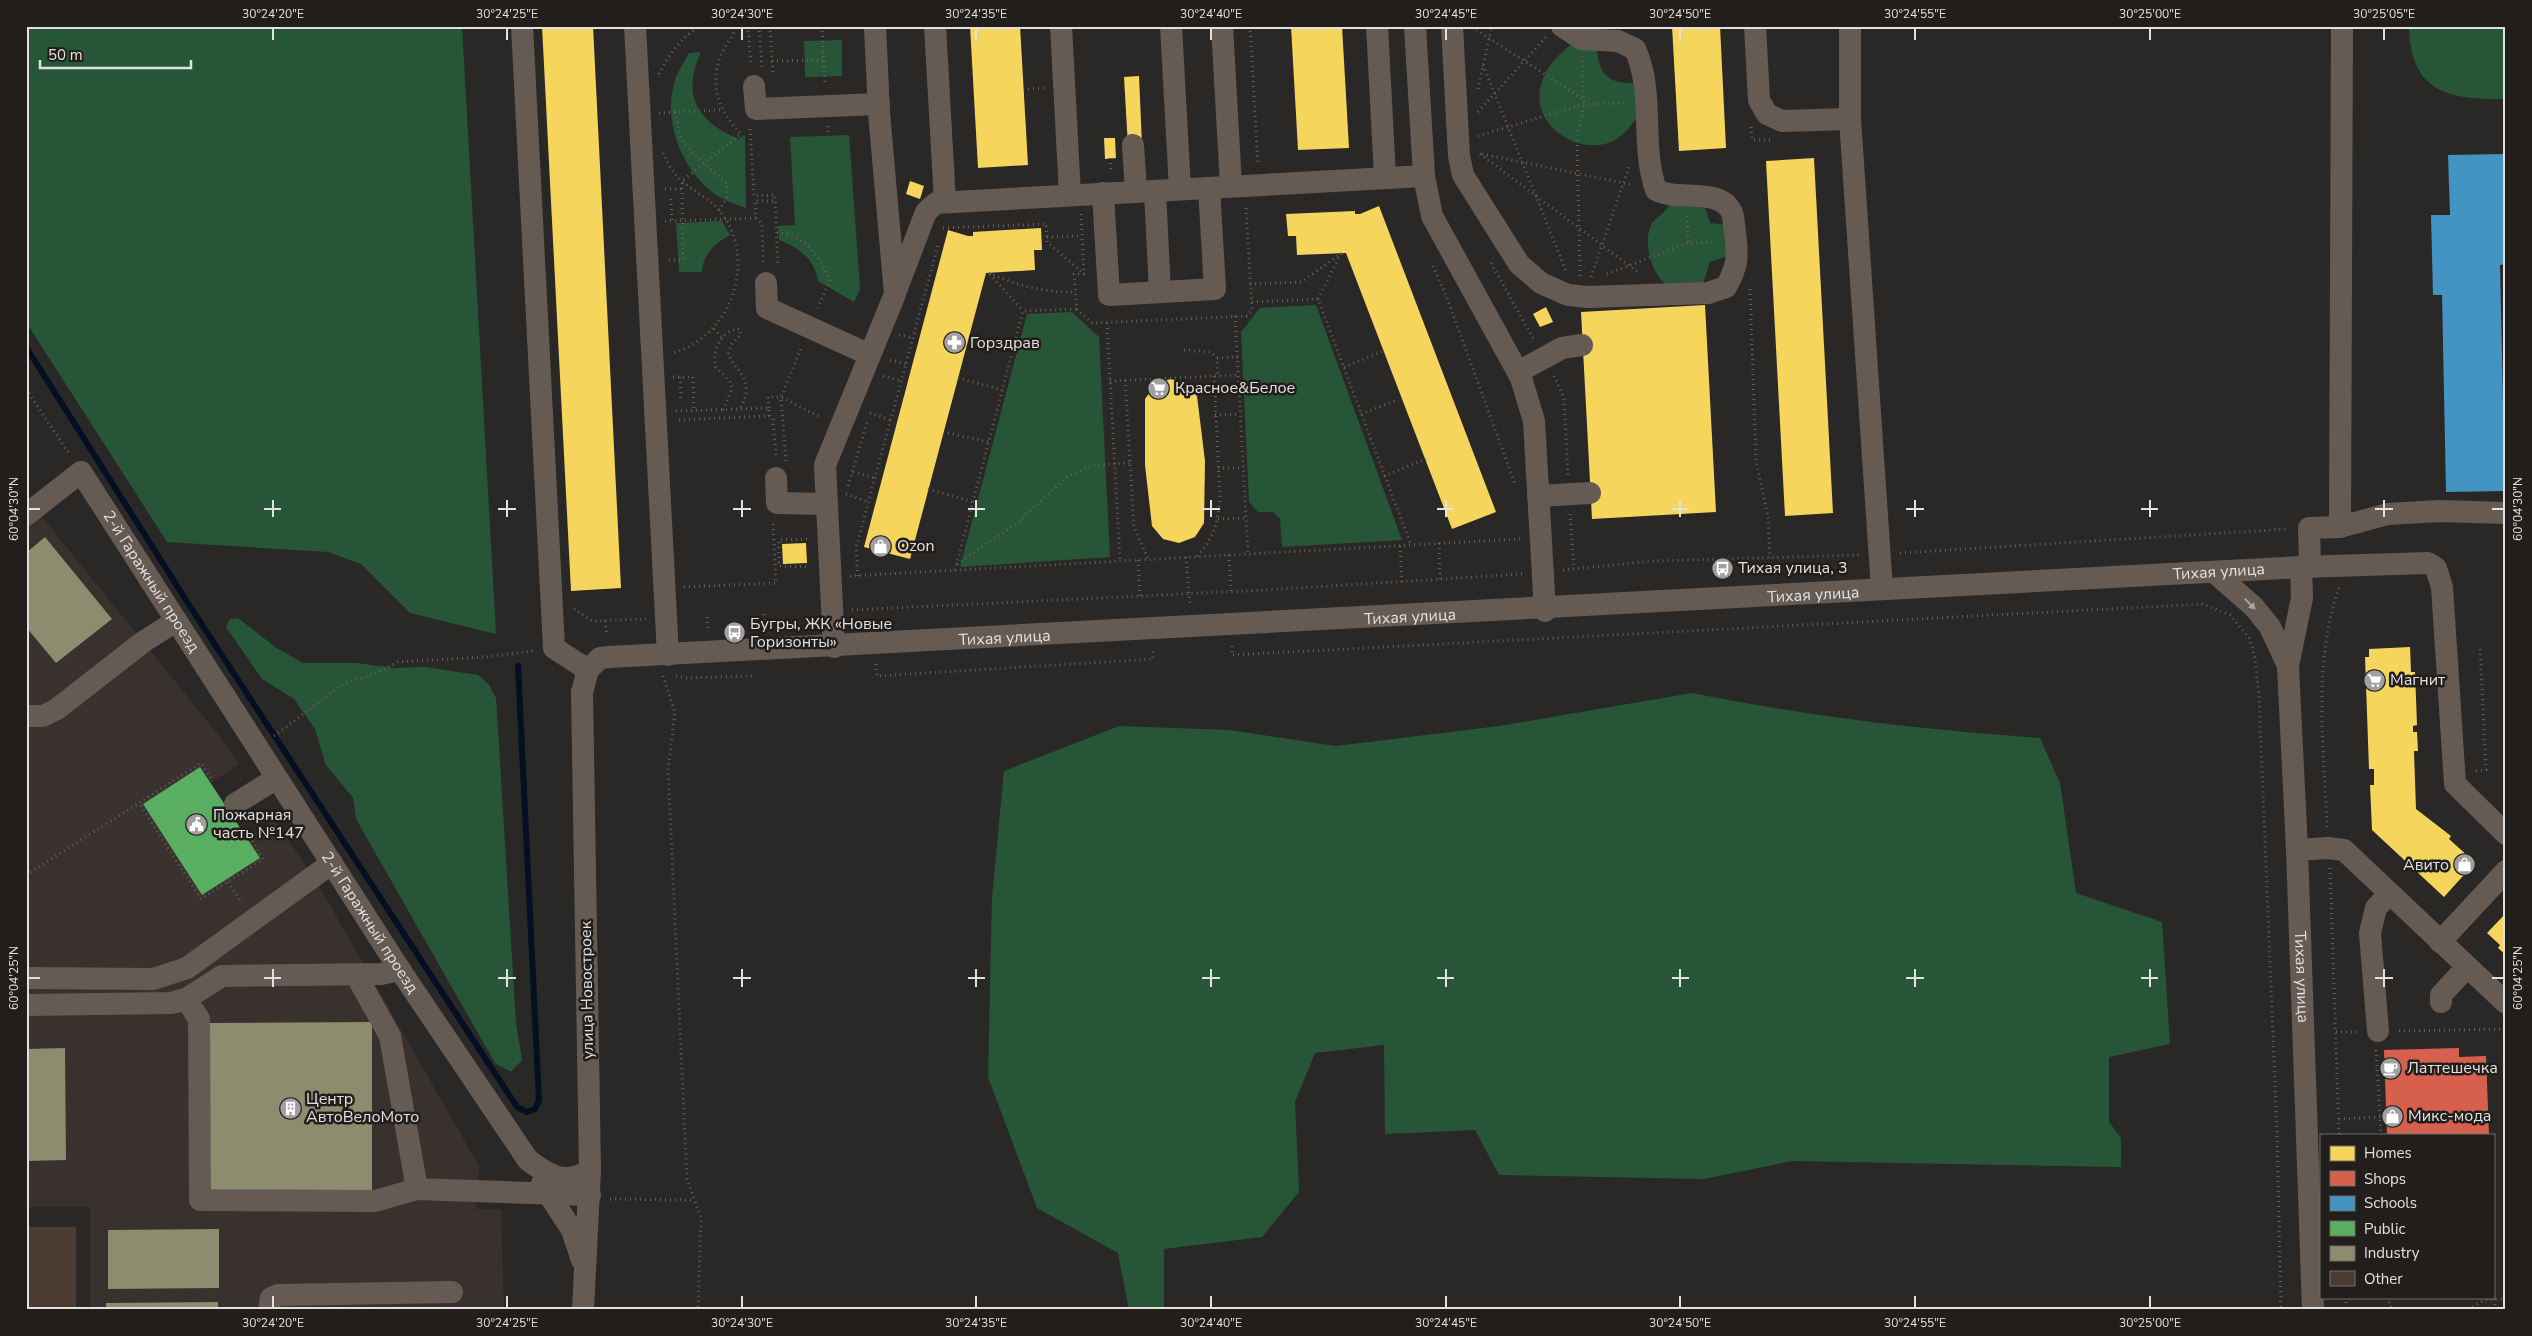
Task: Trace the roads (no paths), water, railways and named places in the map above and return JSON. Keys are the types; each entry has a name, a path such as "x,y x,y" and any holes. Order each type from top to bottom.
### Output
{"street":[{"path":"522,26 554,648 588,670"},
{"path":"635,26 668,655"},
{"path":"875,26 879,104 895,294"},
{"path":"935,26 945,202"},
{"path":"1060,26 1075,203"},
{"path":"1171,26 1180,189"},
{"path":"1103,193 1109,295 1215,289 1220,187 1222,26"},
{"path":"1377,26 1385,177"},
{"path":"1415,26 1424,176 1432,216 1518,372 1529,400 1534,421 1528,494 1540,538 1544,611"},
{"path":"1452,26 1463,145 1463,175 1518,264 1541,282 1568,295 1582,289 1667,294 1708,293 1726,287 1736,271 1738,254 1732,212 1720,201 1701,195 1676,197 1656,190 1649,160 1643,68 1635,49 1618,41 1581,40 1556,30"},
{"path":"1755,26 1759,100 1767,114 1782,121 1850,119"},
{"path":"1850,26 1850,119 1882,590"},
{"path":"2340,527 2342,26"},
{"path":"763,80 756,109 879,104"},
{"path":"1133,145 1145,191 1160,292"},
{"path":"834,647 823,574 839,501 825,465 880,360 895,294 926,212 936,203 1075,203 1103,193 1424,176"},
{"path":"772,277 767,308 880,360"},
{"path":"1518,372 1562,348 1582,345"},
{"path":"779,466 777,503 839,501"},
{"name":"2-й Гаражный проезд","path":"26,515 81,472 400,970 528,1160 546,1173 557,1177 580,1176 590,1170"},
{"path":"1528,494 1580,493"},
{"path":"2506,513 2438,511 2388,514 2340,527 2309,528 2306,567 2428,563 2436,568 2442,587 2455,784 2506,834"},
{"name":"Тихая улица","path":"588,670 600,658 1544,611 2306,567 2302,598 2288,666 2298,850 2313,1310"},
{"path":"2214,572 2254,607 2270,627 2288,666"},
{"path":"26,716 43,716 57,709 143,642 176,621"},
{"name":"улица Новостроек","path":"583,1310 590,1195 582,692 588,670"},
{"path":"235,804 277,778"},
{"path":"2298,850 2328,848 2344,850 2467,967 2505,1013"},
{"path":"26,978 153,979 187,968 332,863"},
{"path":"2440,942 2506,872"},
{"path":"2371,1037 2370,933 2376,908 2389,894"},
{"path":"2441,1002 2441,996 2467,967"},
{"path":"26,1005 171,1003 186,998 222,976 381,974 400,970"},
{"path":"356,974 390,1036 417,1189"},
{"path":"186,998 198,1019 200,1200 374,1201 417,1189 590,1195"},
{"path":"528,1160 572,1230 585,1270"},
{"path":"269,1310 271,1298 278,1295 452,1292"}],"waterway":[{"path":"26,347 193,611 517,1107 527,1112 535,1109 539,1100 518,666"}],"place":[{"name":"Горздрав","path":"954,343"},
{"name":"Красное&Белое","path":"1159,388"},
{"name":"Ozon","path":"881,546"},
{"name":"Тихая улица, 3","path":"1722,568"},
{"name":"Бугры, ЖК «Новые Горизонты»","path":"734,633"},
{"name":"Магнит","path":"2374,680"},
{"name":"Пожарная часть №147","path":"197,824"},
{"name":"Авито","path":"2465,865"},
{"name":"Латтешечка","path":"2391,1068"},
{"name":"Центр АвтоВелоМото","path":"290,1108"},
{"name":"Микс-мода","path":"2392,1116"}]}
